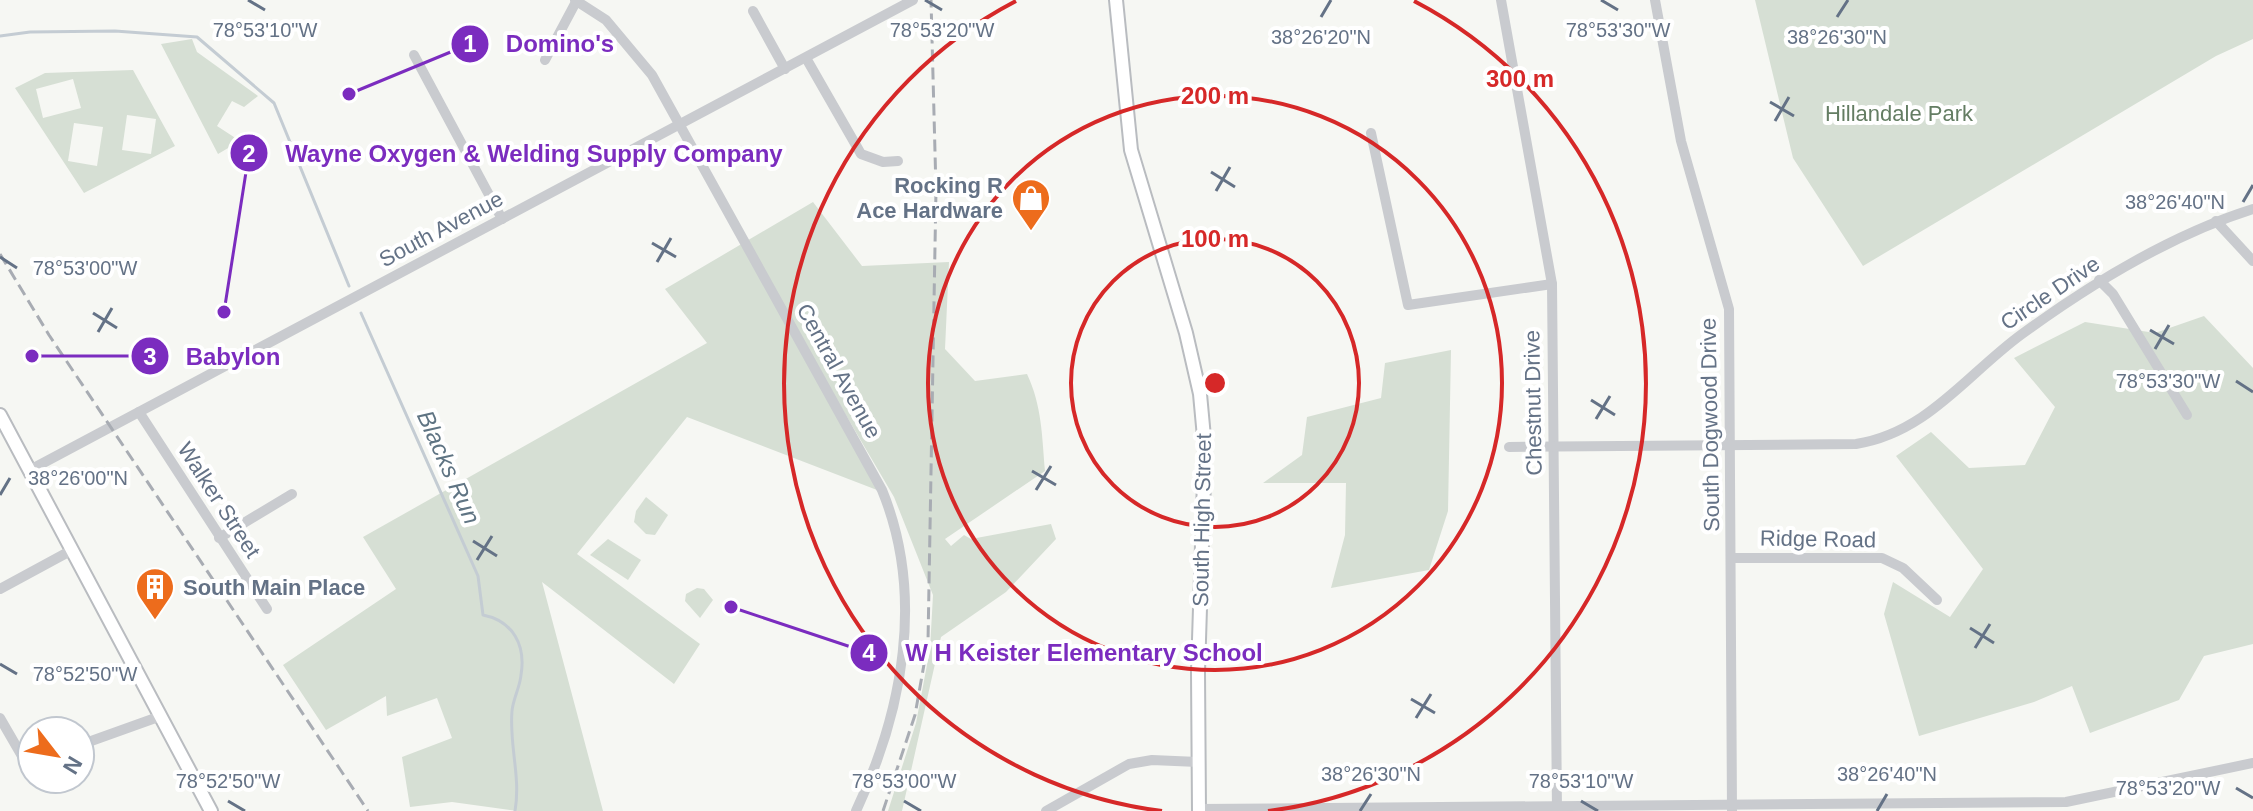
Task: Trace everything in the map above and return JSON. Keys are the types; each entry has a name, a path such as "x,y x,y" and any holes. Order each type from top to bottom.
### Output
{"main road":[{"name":"South High Street","path":"1116,0 1131,150 1186,333 1200,394 1206,458 1199,810"},
{"path":"0,415 211,811"}],"street":[{"path":"545,60 576,0"},
{"name":"Central Avenue","path":"576,0 606,20 634,51 882,490 901,543 907,606 897,691 884,741 856,811"},
{"name":"South Avenue","path":"30,470 913,0"},
{"name":"Chestnut Drive","path":"1501,0 1552,284 1557,809"},
{"name":"South Dogwood Drive","path":"1655,0 1681,141 1729,309 1732,809"},
{"path":"753,11 785,69"},
{"path":"414,55 502,219"},
{"path":"806,58 859,152 869,159 898,161"},
{"path":"1371,133 1408,305 1552,284"},
{"name":"Circle Drive","path":"1509,447 1856,444 1887,438 1921,421 2019,336 2099,280 2216,221 2253,209"},
{"path":"2216,221 2253,261"},
{"path":"2099,280 2113,294 2187,415"},
{"name":"Walker Street","path":"139,412 267,609"},
{"path":"219,538 292,494"},
{"path":"0,589 72,550"},
{"name":"Ridge Road","path":"1732,558 1882,558 1903,568 1937,600"},
{"path":"96,739 161,716"},
{"path":"0,718 16,746"},
{"path":"1046,811 1129,764 1152,760 1198,762"},
{"path":"1199,810 2066,806 2253,763"}],"green space":[{"name":"Hillandale Park","path":"1755,0 2253,0 2253,39 2216,56 1863,266 1793,158"},
{"path":"192,39 197,52 258,96 244,107 232,101 217,126 240,141 218,154 161,44"},
{"path":"133,70 175,146 84,193 15,88 45,73","holes":["73,79 81,108 43,118 36,89","127,115 156,119 151,154 122,150","74,123 103,127 97,166 68,161"]},
{"path":"813,202 862,266 949,262 945,349 975,381 1027,374 1040,421 1045,471 945,539 951,546 964,535 971,539 1051,524 1056,539 1006,592 941,637 902,811 888,811 916,723 930,649 933,595 894,497 770,286 877,490 687,417 577,554 700,644 674,684 542,582 603,811 518,811 452,802 410,807 402,757 452,738 437,698 387,716 386,696 326,730 283,665 396,589 363,537 707,343 665,289"},
{"path":"2204,316 2253,368 2253,644 2204,656 2179,700 2090,733 2072,686 2034,702 1919,736 1884,614 1893,582 1950,617 1983,569 1896,456 1931,432 1969,468 2025,465 2055,407 2014,358 2085,322 2155,333"},
{"path":"1451,350 1448,511 1429,570 1331,588 1345,535 1346,483 1263,483 1302,455 1307,417 1381,398 1385,363"},
{"path":"646,497 668,515 655,535 646,534 634,522 636,511"},
{"path":"608,539 641,560 628,580 590,555"},
{"path":"697,588 704,589 713,600 700,618 685,601 686,594"}],"waterway":[{"name":"Blacks Run","path":"0,36 30,32 115,31 197,37 274,103 349,286"},
{"name":"Blacks Run","path":"361,313 478,576 483,615 510,629 519,644 522,664 512,724 517,786 515,811"}],"railway":[{"path":"883,811 915,715 928,642 936,190 931,0"},
{"path":"0,254 49,335 368,811"}],"place":[{"name":"Domino's","path":"349,94"},
{"name":"Rocking R Ace Hardware","path":"1031,232"},
{"name":"Wayne Oxygen & Welding Supply Company","path":"224,312"},
{"name":"Babylon","path":"32,356"},
{"name":"W H Keister Elementary School","path":"731,607"},
{"name":"South Main Place","path":"155,621"}]}
